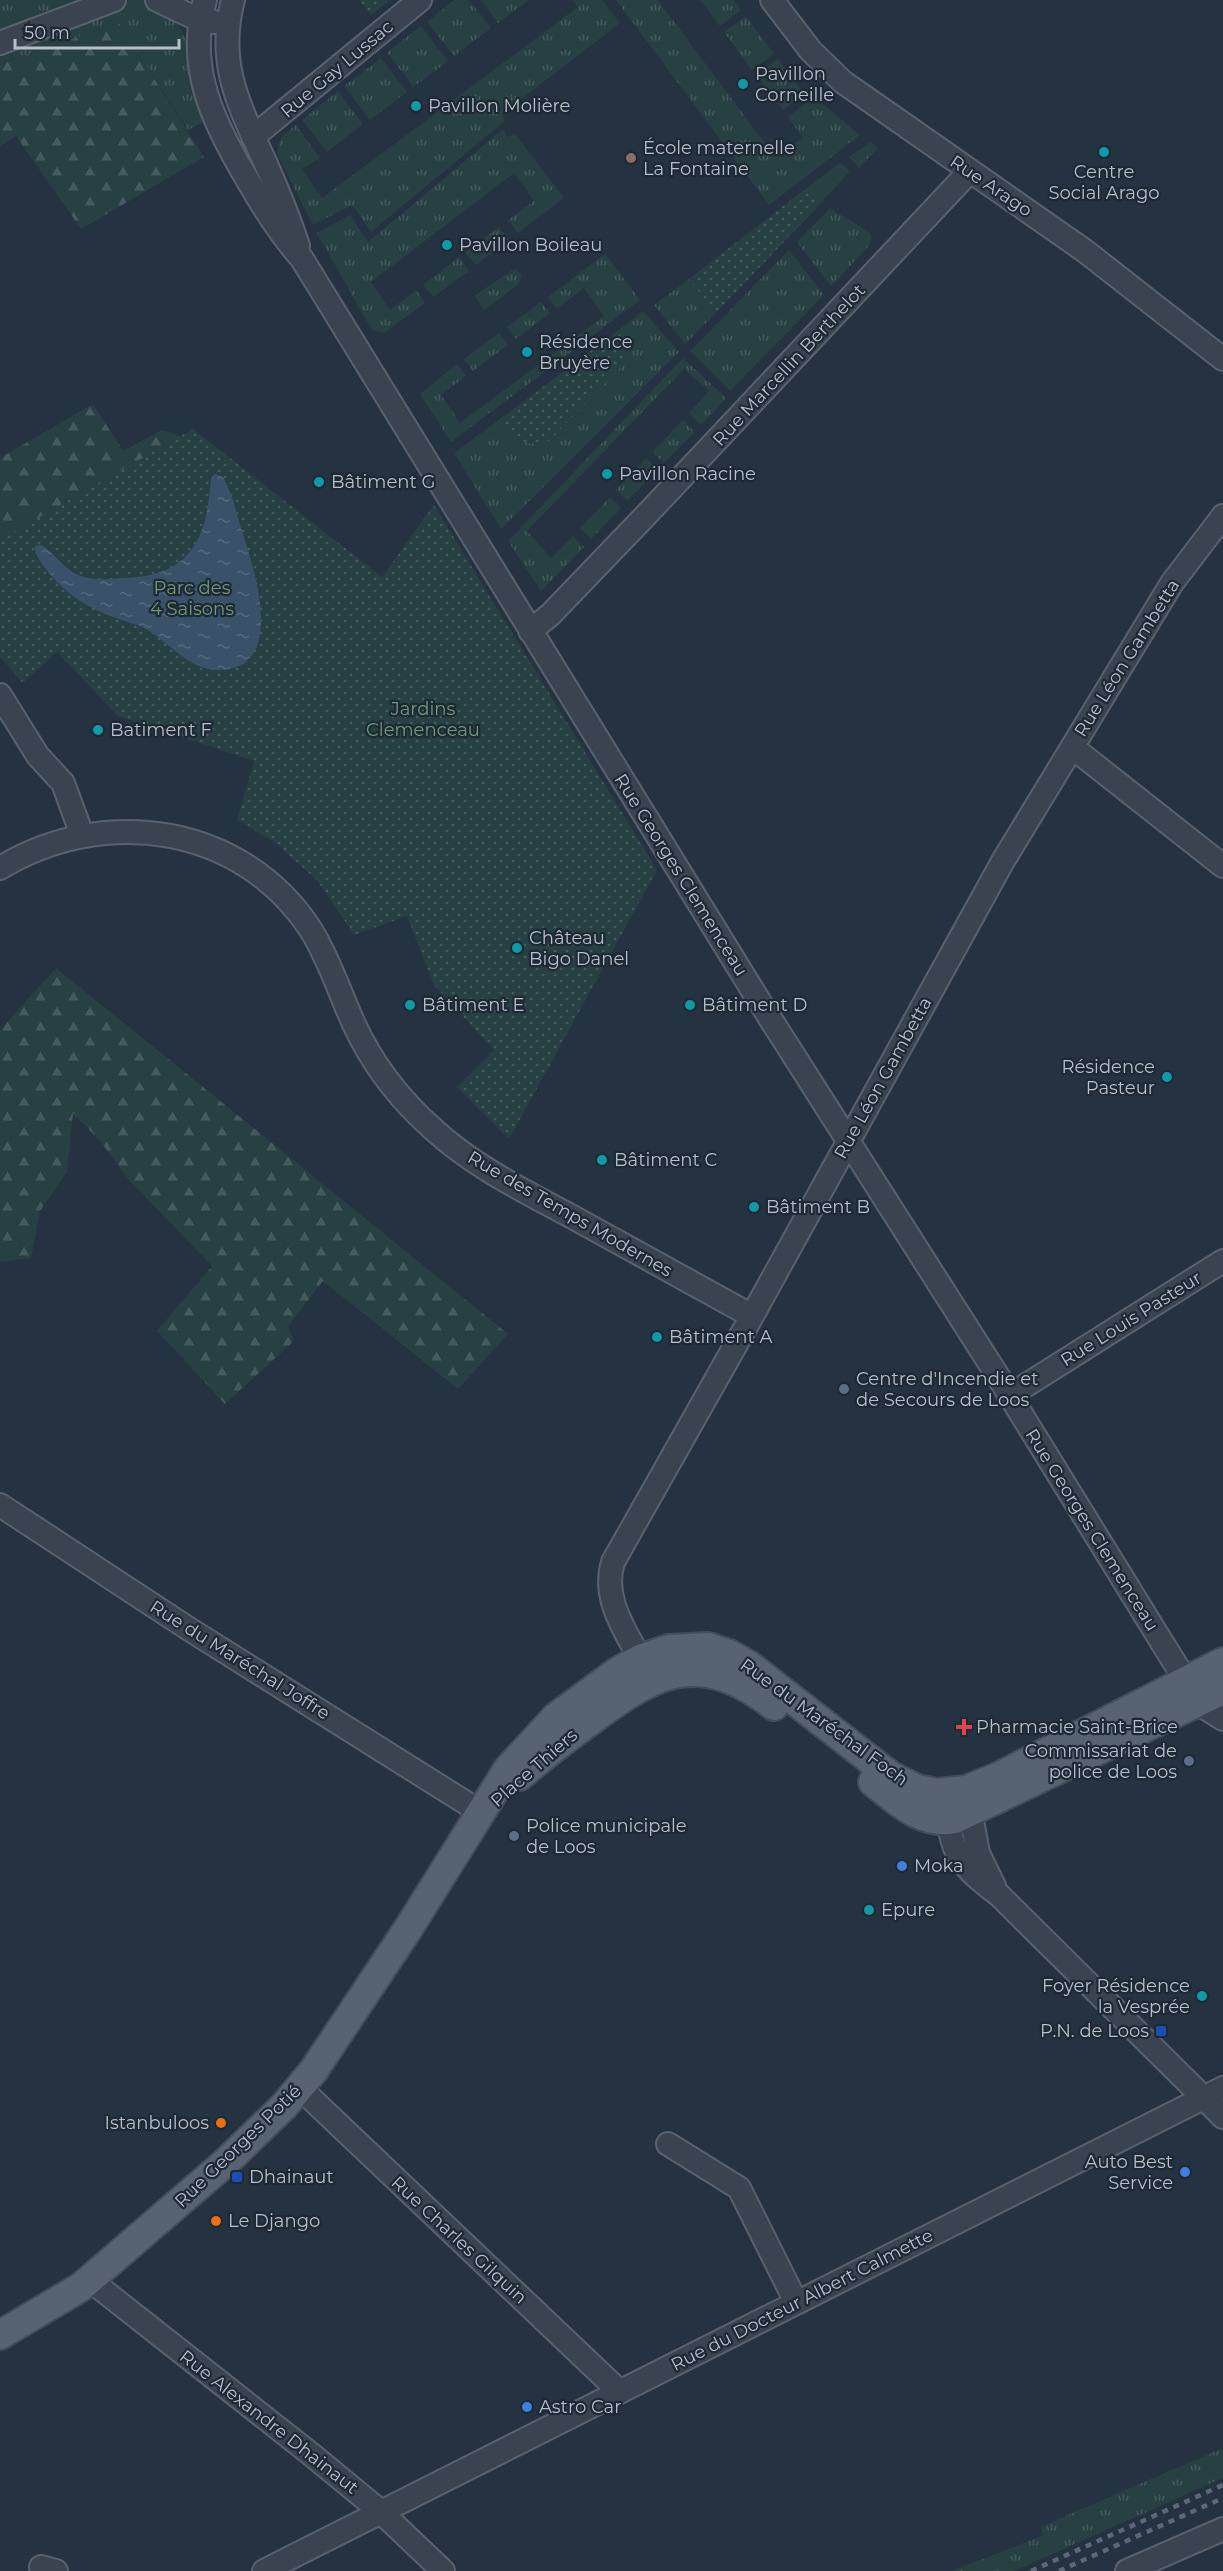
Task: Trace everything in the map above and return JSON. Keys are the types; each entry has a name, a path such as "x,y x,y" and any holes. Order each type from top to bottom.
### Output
{"main road":[{"name":"Place Thiers","path":"482,1813 508,1769 540,1732 573,1704 640,1659 684,1647 719,1650"},
{"name":"Rue du Maréchal Foch","path":"719,1650 750,1666 901,1782 959,1804"},
{"path":"959,1804 1203,1691 1223,1662"},
{"name":"Place Thiers","path":"482,1813 534,1764 642,1685 667,1675 688,1672 711,1673 733,1680"},
{"name":"Rue du Maréchal Foch","path":"733,1680 765,1699 917,1815 931,1820 959,1804"},
{"name":"Rue Georges Potié","path":"0,2336 71,2294 90,2280 226,2162 300,2088 482,1813"}],"street":[{"path":"0,43 114,0"},
{"path":"157,0 203,9 228,25"},
{"name":"Rue Georges Clemenceau","path":"232,0 227,54 231,81 240,109 288,214 302,259"},
{"name":"Rue Gay Lussac","path":"253,137 420,0"},
{"name":"Rue Arago","path":"772,0 811,51 832,73 969,172 1085,251 1223,359"},
{"name":"Rue Georges Clemenceau","path":"203,9 198,47 200,74 216,124 270,217 302,259 848,1142 1009,1396 1203,1691"},
{"name":"Rue Marcellin Berthelot","path":"530,631 550,615 650,511 940,206 969,172"},
{"name":"Rue Léon Gambetta","path":"640,1659 611,1600 609,1581 613,1562 752,1316 1003,861 1172,584 1223,516"},
{"path":"0,695 38,756 63,783 82,835"},
{"path":"1072,747 1223,866"},
{"name":"Rue des Temps Modernes","path":"0,868 35,849 82,835 118,831 156,832 207,847 259,874 287,900 309,928 326,958 353,1022 373,1060 403,1100 434,1131 496,1175 752,1316"},
{"name":"Rue Louis Pasteur","path":"1009,1396 1223,1261"},
{"name":"Rue du Maréchal Joffre","path":"0,1505 179,1622 482,1813"},
{"path":"1203,1691 1223,1719"},
{"path":"959,1804 981,1863 999,1895 1223,2117"},
{"name":"Rue Charles Gilquin","path":"300,2088 619,2391"},
{"name":"Rue du Docteur Albert Calmette","path":"264,2571 1223,2088"},
{"path":"668,2144 739,2188 796,2302"},
{"name":"Rue Alexandre Dhainaut","path":"90,2280 380,2511 443,2571"},
{"path":"1127,2571 1220,2536"}],"green space":[{"path":"0,0 147,0 180,27 190,48 190,75 205,121 188,130 119,23 0,64"},
{"path":"359,0 390,0 371,15"},
{"path":"454,0 469,0 491,28 454,56 427,22"},
{"path":"481,0 529,0 498,23"},
{"path":"573,0 602,0 620,23 502,114 505,121 371,232 352,205 313,225 279,158 279,143 287,132 296,125 320,158 302,169 322,198 578,7"},
{"path":"616,0 658,0 775,157 803,138 788,117 808,101 818,100 860,135 769,205"},
{"path":"700,0 734,0 741,10 720,26"},
{"path":"746,16 774,54 752,70 724,32"},
{"path":"119,23 204,157 81,229 16,136 0,146 0,64"},
{"path":"421,26 448,61 413,87 387,52"},
{"path":"381,58 407,92 370,120 344,86"},
{"path":"778,59 804,94 783,110 757,76"},
{"path":"338,91 363,124 327,152 302,120"},
{"path":"503,129 507,137 515,134 564,198 518,233 508,220 534,201 514,173 371,282 390,310 416,290 425,303 384,333 372,330 317,233 350,215 368,242"},
{"path":"870,142 878,148 859,168 849,157"},
{"path":"840,163 850,171 821,203 804,190"},
{"path":"804,190 821,203 716,313 689,279"},
{"path":"830,208 869,232 872,237 868,247 831,286 797,242"},
{"path":"499,227 509,240 476,265 465,253"},
{"path":"789,250 824,295 730,391 690,351"},
{"path":"605,254 640,300 451,442 420,394 457,364 466,376 441,395 460,423 604,316 584,288 557,309 548,297"},
{"path":"459,257 469,271 433,297 423,285"},
{"path":"514,269 522,274 518,285 484,310 474,296"},
{"path":"689,279 716,313 685,344 654,305"},
{"path":"541,302 550,313 516,339 507,327"},
{"path":"643,311 679,352 501,529 454,453 496,422 523,443 622,348 612,335"},
{"path":"499,333 508,345 473,371 464,359"},
{"path":"612,335 626,358 621,367 549,441 526,443 496,422"},
{"path":"683,358 726,398 701,425 689,413 709,391 684,369 527,531 551,558 573,536 584,547 541,591 508,541"},
{"path":"93,404 123,451 162,430 181,436 0,637 0,458"},
{"path":"683,420 695,432 664,463 652,452"},
{"path":"193,429 382,577 434,505 657,870 509,1139 457,1087 494,1050 434,985 407,916 354,935 317,880 274,842 237,820 254,761 118,716 57,652 23,683 0,657 0,540"},
{"path":"646,458 658,469 627,501 616,490"},
{"path":"610,497 621,508 591,539 580,528"},
{"path":"56,968 508,1334 458,1389 323,1281 288,1326 294,1341 225,1404 157,1331 212,1266 130,1181 100,1141 73,1113 67,1172 40,1211 31,1258 0,1262 0,1030"},
{"path":"1223,2448 1223,2478 1014,2571 952,2571 1044,2535 1040,2527"}],"water":[{"path":"215,474 223,477 234,502 253,566 261,613 260,635 253,653 239,666 217,670 207,669 188,660 146,629 88,606 63,588 49,573 35,550 35,546 41,545 75,574 91,579 146,576 164,571 191,551 199,537 205,520 211,478"}],"railway":[{"path":"1031,2571 1223,2485"},
{"path":"1059,2571 1223,2498"}],"place":[{"name":"Pavillon Corneille","path":"743,84"},
{"name":"Pavillon Molière","path":"416,106"},
{"name":"Centre Social Arago","path":"1104,152"},
{"name":"École maternelle La Fontaine","path":"631,158"},
{"name":"Pavillon Boileau","path":"447,245"},
{"name":"Résidence Bruyère","path":"527,352"},
{"name":"Pavillon Racine","path":"607,474"},
{"name":"Bâtiment G","path":"319,482"},
{"name":"Batiment F","path":"98,730"},
{"name":"Château Bigo Danel","path":"517,948"},
{"name":"Bâtiment E","path":"410,1005"},
{"name":"Bâtiment D","path":"690,1005"},
{"name":"Résidence Pasteur","path":"1167,1077"},
{"name":"Bâtiment C","path":"602,1160"},
{"name":"Bâtiment B","path":"754,1207"},
{"name":"Bâtiment A","path":"657,1337"},
{"name":"Centre d'Incendie et de Secours de Loos","path":"844,1389"},
{"name":"Pharmacie Saint-Brice","path":"964,1727"},
{"name":"Commissariat de police de Loos","path":"1189,1761"},
{"name":"Police municipale de Loos","path":"514,1836"},
{"name":"Moka","path":"902,1866"},
{"name":"Epure","path":"869,1910"},
{"name":"Foyer Résidence la Vesprée","path":"1202,1996"},
{"name":"P.N. de Loos","path":"1161,2031"},
{"name":"Istanbuloos","path":"221,2123"},
{"name":"Auto Best Service","path":"1185,2172"},
{"name":"Dhainaut","path":"237,2177"},
{"name":"Le Django","path":"216,2221"},
{"name":"Astro Car","path":"527,2407"}],"park label":[{"name":"Parc des 4 Saisons","path":"192,598"},
{"name":"Jardins Clemenceau","path":"423,719"}]}
